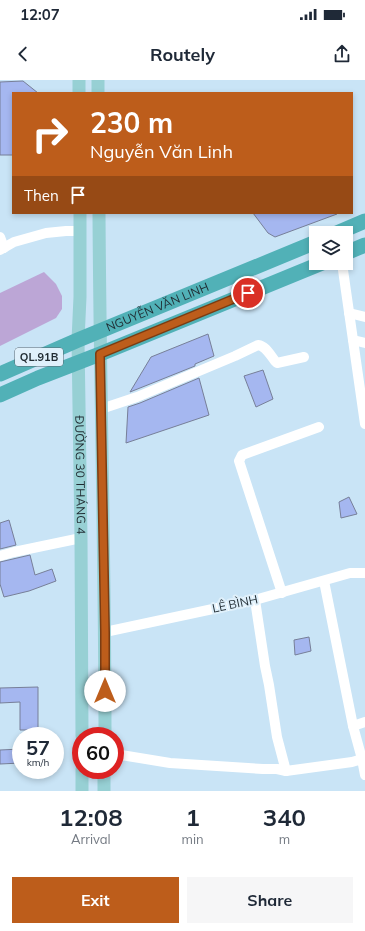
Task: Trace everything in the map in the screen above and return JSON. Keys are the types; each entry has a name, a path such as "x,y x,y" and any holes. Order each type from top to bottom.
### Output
{"highway":[{"path":"353,226 365,221"},
{"name":"NGUYỄN VĂN LINH","path":"0,374 78,340 309,245"},
{"path":"353,250 365,245"},
{"name":"NGUYỄN VĂN LINH","path":"0,395 309,268"}],"main road":[{"path":"79,80 79,92"},
{"path":"98,80 98,92"},
{"name":"ĐƯỜNG 30 THÁNG 4","path":"80,214 78,363 82,727"},
{"name":"ĐƯỜNG 30 THÁNG 4","path":"99,214 105,632 104,727"},
{"path":"82,779 82,791"},
{"path":"104,779 104,791"}],"street":[{"path":"0,237 2,249 14,242 46,233 80,231"},
{"path":"343,270 365,424"},
{"path":"349,313 365,317"},
{"path":"353,340 365,343"},
{"path":"101,409 137,397 258,345 264,347 277,363 304,358"},
{"path":"282,593 239,461 242,455 319,427"},
{"path":"0,556 81,538"},
{"name":"LÊ BÌNH","path":"105,632 255,600 350,574 365,573"},
{"path":"324,581 353,726 365,775"},
{"path":"255,600 265,666 286,771"},
{"path":"353,726 365,722"},
{"path":"124,755 170,763 286,771 352,762 362,759"}],"shaded area":[{"path":"44,272 56,284 62,296 62,309 56,318 0,346 0,293"}],"building":[{"path":"23,81 37,92 12,92 12,155 0,155 0,82"},
{"path":"254,214 337,214 275,237 268,233"},
{"path":"208,334 214,356 195,364 195,366 130,392 151,357"},
{"path":"263,370 273,399 256,407 244,376"},
{"path":"199,378 209,415 126,443 128,407"},
{"path":"349,497 357,514 341,518 339,502"},
{"path":"9,520 16,545 0,549 0,523"},
{"path":"30,555 35,575 52,569 56,581 29,591 4,597 0,584 0,562"},
{"path":"309,637 311,651 295,655 294,640"},
{"path":"38,687 38,727 20,727 20,702 0,703 0,688"},
{"path":"12,749 12,763 0,764 0,750"}],"route":[{"path":"105,691 100,354 248,293"}]}
